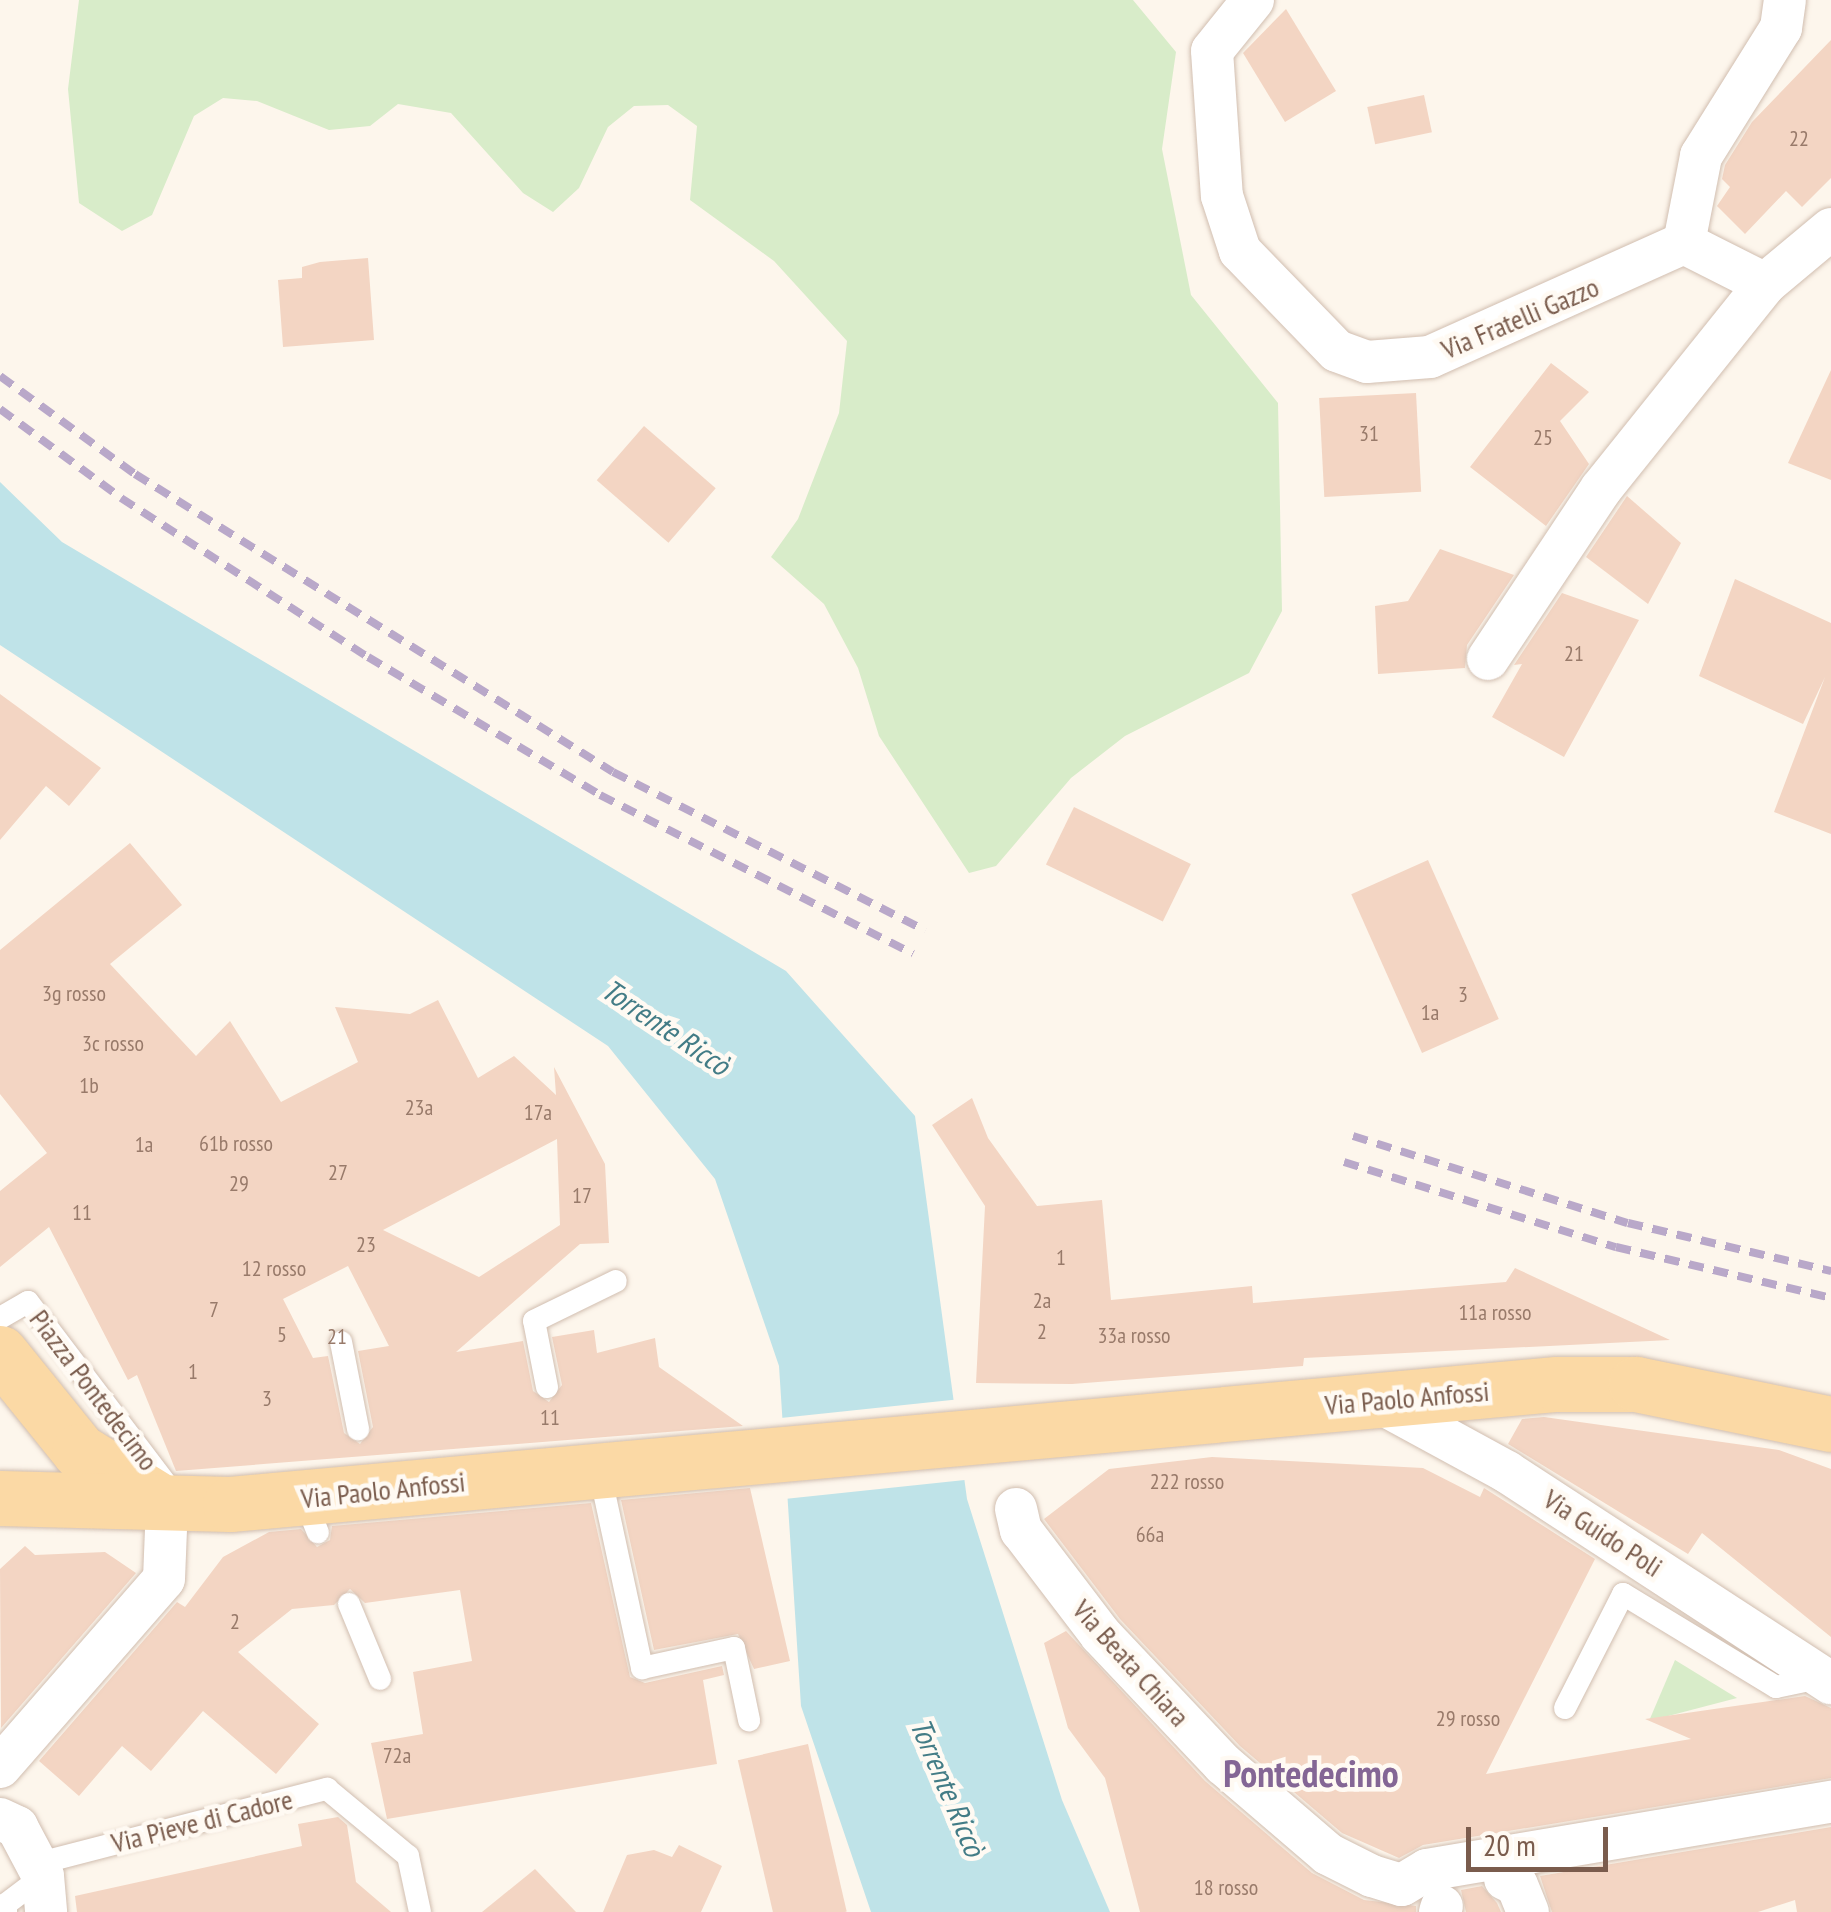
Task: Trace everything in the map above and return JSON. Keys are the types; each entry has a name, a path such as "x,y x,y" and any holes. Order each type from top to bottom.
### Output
{"main road":[{"name":"Piazza Pontedecimo","path":"2,1351 68,1465 173,1504"},
{"name":"Via Paolo Anfossi","path":"173,1504 311,1515 369,1484 573,1465 761,1459 1377,1401 1636,1384 1831,1424"},
{"name":"Piazza Pontedecimo","path":"0,1497 173,1504"}],"street":[{"name":"Via Fratelli Gazzo","path":"1253,0 1212,51 1222,196 1240,251 1337,351 1366,362 1430,357 1684,243"},
{"path":"1765,284 1684,243 1701,156 1781,28 1785,0"},
{"path":"1488,660 1602,488 1765,284 1831,228"},
{"name":"Via Guido Poli","path":"1377,1401 1507,1472 1827,1680"},
{"path":"0,1767 164,1579 173,1504"},
{"name":"Via Beata Chiara","path":"1016,1509 1021,1530 1101,1635 1222,1764 1328,1854 1372,1876 1402,1884 1427,1870 1831,1802"},
{"path":"0,1820 17,1827 42,1884"}],"lane":[{"path":"547,1387 534,1321 616,1281"},
{"name":"Piazza Pontedecimo","path":"2,1351 28,1302 173,1504"},
{"path":"341,1342 358,1428"},
{"name":"Piazza Pontedecimo","path":"0,1497 68,1465"},
{"path":"573,1465 642,1668 734,1648 749,1720"},
{"name":"Via Guido Poli","path":"1564,1708 1623,1594 1776,1687 1827,1680"},
{"path":"348,1604 380,1678"},
{"name":"Via Pieve di Cadore","path":"6,1912 6,1904 42,1884 327,1789 408,1856 420,1912"}],"green space":[{"path":"79,0 1133,0 1176,52 1162,149 1191,295 1278,403 1282,611 1249,673 1125,736 1071,778 996,866 969,873 879,736 858,668 824,604 771,557 798,519 839,413 847,341 774,261 690,200 697,126 668,105 634,106 608,127 579,188 553,212 523,193 451,113 398,104 370,126 329,130 257,101 223,98 194,116 152,215 122,231 79,203 68,89"},
{"path":"1675,1660 1737,1698 1649,1721"}],"water":[{"name":"Torrente Riccò","path":"0,482 62,542 786,971 915,1116 967,1499 1062,1800 1110,1912 871,1912 801,1706 779,1366 715,1179 608,1046 0,645"}],"pier":[{"path":"961,1399 969,1480 784,1499 776,1418"}],"building":[{"path":"1286,9 1336,91 1285,122 1243,53"},
{"path":"1831,40 1831,178 1802,207 1786,191 1745,234 1717,206 1730,187 1722,179 1725,165 1752,122"},
{"path":"1424,95 1432,132 1375,144 1367,107"},
{"path":"368,258 374,340 283,347 278,280 302,278 302,267 320,262"},
{"path":"1551,363 1589,392 1560,421 1589,464 1546,526 1470,467"},
{"path":"1831,370 1831,480 1788,463"},
{"path":"1416,393 1421,492 1324,497 1319,398"},
{"path":"644,426 716,488 668,543 597,480"},
{"path":"1627,496 1681,543 1648,604 1586,557"},
{"path":"1440,549 1514,575 1467,645 1465,668 1378,674 1375,606 1408,601"},
{"path":"1735,579 1831,623 1831,834 1774,812 1825,677 1803,724 1699,676"},
{"path":"1562,593 1639,620 1564,757 1492,717 1522,664 1514,665"},
{"path":"0,694 101,768 69,806 46,786 0,840"},
{"path":"1074,807 1191,864 1163,922 1046,865"},
{"path":"130,843 182,905 110,964 196,1056 230,1021 281,1102 358,1062 335,1007 410,1014 438,1000 478,1078 514,1056 556,1095 554,1067 605,1164 609,1243 580,1244 456,1352 523,1341 533,1391 549,1402 562,1385 552,1337 594,1330 597,1353 655,1338 659,1367 743,1426 176,1471 137,1375 128,1380 49,1227 0,1267 0,1191 47,1153 0,1094 0,950","holes":["557,1139 560,1225 479,1277 383,1230","348,1266 389,1346 358,1351 373,1427 360,1444 344,1433 328,1356 313,1358 283,1299"]},
{"path":"1428,860 1499,1019 1422,1053 1351,894"},
{"path":"972,1098 988,1138 1037,1206 1102,1200 1111,1300 1252,1286 1253,1303 1506,1282 1515,1268 1670,1340 1304,1358 1303,1366 1072,1384 976,1383 985,1206 932,1125"},
{"path":"1544,1417 1779,1450 1831,1469 1831,1637 1702,1533 1688,1554 1508,1444 1522,1419"},
{"path":"1212,1457 1423,1468 1480,1497 1484,1488 1595,1559 1486,1774 1691,1739 1645,1719 1805,1696 1831,1708 1831,1778 1423,1845 1399,1858 1342,1833 1240,1746 1120,1619 1044,1519 1109,1469"},
{"path":"750,1488 790,1661 754,1669 738,1634 654,1650 621,1500"},
{"path":"591,1503 630,1677 645,1683 722,1666 724,1675 703,1680 717,1764 387,1819 371,1743 423,1734 413,1672 472,1661 460,1590 365,1603 350,1589 334,1605 292,1609 238,1652 319,1724 276,1774 203,1711 151,1771 122,1746 79,1796 39,1761 177,1602 185,1607 223,1557 269,1532 301,1529 317,1547 330,1540 332,1526"},
{"path":"25,1546 35,1555 105,1552 136,1573 1,1728 0,1569"},
{"path":"1066,1631 1205,1781 1312,1873 1364,1900 1416,1906 1416,1912 1140,1912 1105,1778 1068,1728 1044,1643"},
{"path":"808,1744 847,1912 773,1912 738,1760"},
{"path":"338,1817 347,1825 356,1882 391,1912 77,1912 75,1896 302,1846 298,1824"},
{"path":"1831,1827 1831,1912 1797,1912 1795,1900 1758,1912 1552,1912 1540,1876"},
{"path":"679,1845 722,1866 701,1912 603,1912 627,1855 654,1850 672,1857"},
{"path":"535,1869 576,1912 482,1912"},
{"path":"1482,1886 1501,1912 1466,1912 1461,1890"}],"railway":[{"path":"0,376 135,474 613,772 925,930"},
{"path":"0,409 121,498 368,657 600,795 913,954"},
{"path":"1353,1136 1628,1223 1831,1271"},
{"path":"1344,1162 1616,1247 1831,1298"}],"district":[{"name":"Pontedecimo","path":"1311,1773"}]}
